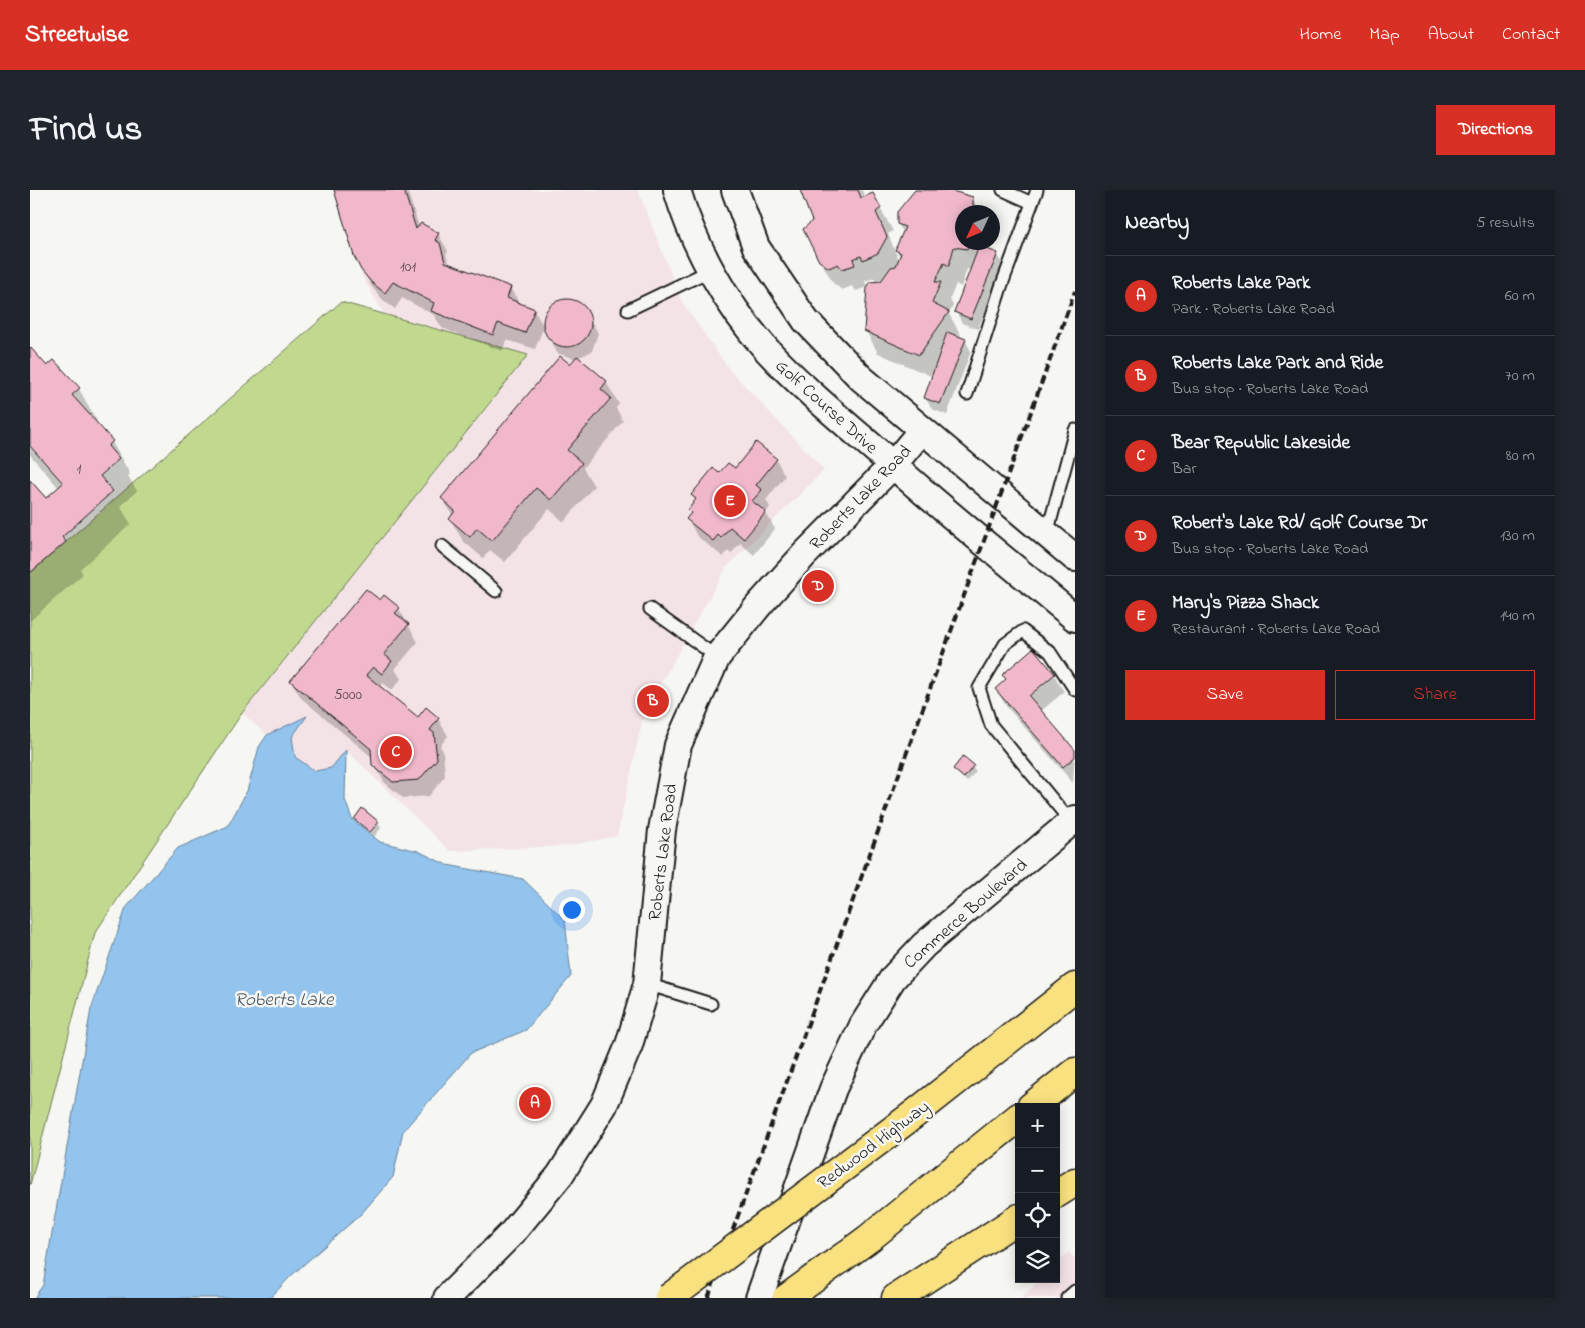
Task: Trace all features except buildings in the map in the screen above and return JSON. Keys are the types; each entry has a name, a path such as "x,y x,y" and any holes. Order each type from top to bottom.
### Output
{"highway":[{"name":"Redwood Highway","path":"669,1298 913,1115 1070,990"},
{"path":"1037,1103 1075,1072"},
{"path":"787,1298 868,1239 1015,1120"},
{"path":"1058,1193 1075,1182"},
{"path":"896,1298 1015,1221"}],"street":[{"name":"Golf Course Drive","path":"677,190 711,270 737,312 767,350 827,410 893,465 982,544 1075,618"},
{"path":"735,190 756,248 806,321 861,378 1075,558"},
{"name":"Roberts Lake Road","path":"447,1298 512,1232 560,1175 604,1105 630,1046 648,984 662,830 678,745 717,657 759,605 804,555 893,465 922,430"},
{"name":"Commerce Boulevard","path":"759,1298 833,1089 863,1025 893,978 924,945 1073,820"}],"lane":[{"path":"1003,190 1032,203"},
{"path":"967,394 1001,287 1037,190"},
{"path":"628,310 711,270"},
{"path":"1047,534 1075,430"},
{"path":"442,546 496,591"},
{"path":"650,609 717,657"},
{"path":"1073,820 991,725 979,688 1005,644 1023,631 1050,652 1075,690"},
{"path":"648,984 711,1004"},
{"path":"1067,1298 1075,1291"}],"shaded area":[{"path":"337,190 638,190 682,302 729,369 824,470 726,568 644,713 617,836 566,846 450,851 347,751 331,768 315,771 295,757 292,737 306,717 267,735 242,713 528,356 384,314 362,276"},
{"path":"1069,1252 1075,1259 1075,1298 1021,1298 1037,1283 1060,1283 1060,1260"}],"green space":[{"path":"341,302 528,355 242,713 95,933 30,1185 30,573"}],"water":[{"name":"Roberts Lake","path":"307,716 292,737 295,757 315,771 331,768 346,750 345,800 352,819 380,842 418,851 447,865 523,879 565,920 571,976 526,1030 471,1053 403,1131 393,1177 362,1213 292,1275 270,1298 34,1298 43,1285 91,1009 126,908 178,848 228,826 247,791 259,747 267,735"}],"railway":[{"path":"708,1298 1075,291"}],"place":[{"name":"Mary's Pizza Shack","path":"730,501"},
{"name":"Robert's Lake Rd/ Golf Course Dr","path":"818,586"},
{"name":"Roberts Lake Park and Ride","path":"653,701"},
{"name":"Bear Republic Lakeside","path":"396,752"},
{"name":"Roberts Lake Park","path":"535,1103"}]}
